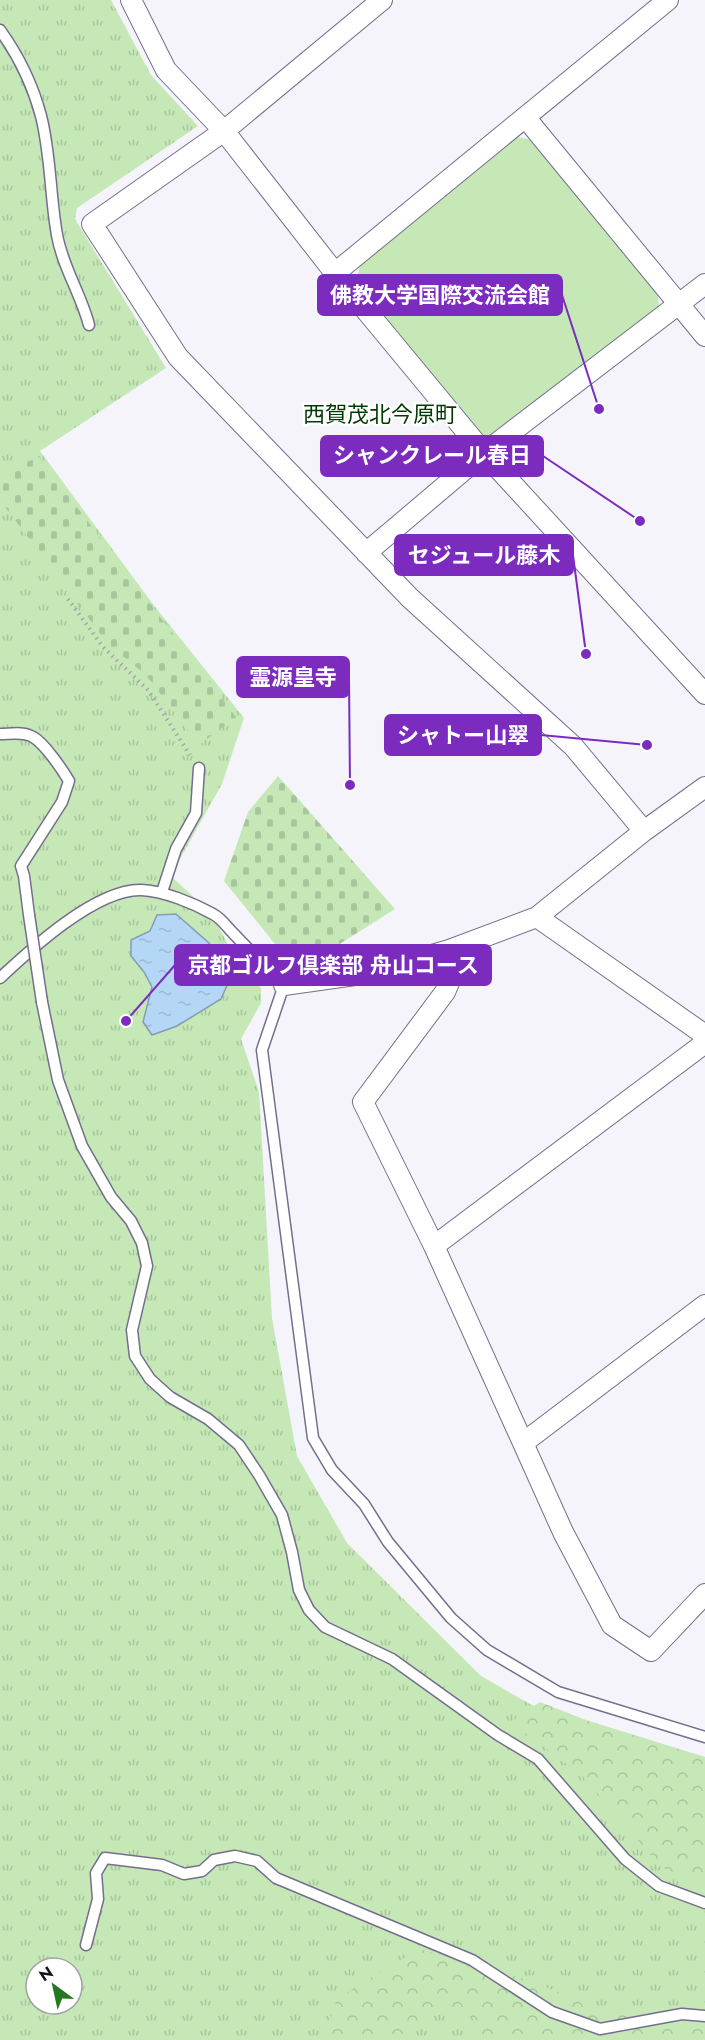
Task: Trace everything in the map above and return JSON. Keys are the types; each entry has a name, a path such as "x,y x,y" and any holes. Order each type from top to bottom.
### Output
{"street":[{"path":"131,0 166,70 224,131 335,273 484,453 705,694"},
{"path":"382,0 224,131 92,224 178,357 410,598 573,746 644,831"},
{"path":"335,273 668,0"},
{"path":"525,117 705,336"},
{"path":"366,553 484,453 705,284"},
{"path":"284,985 369,973 449,950 537,917 644,831 705,787"},
{"path":"537,917 705,1035"},
{"path":"449,950 453,971 445,992 363,1102 434,1246 563,1532 612,1625 651,1651 705,1594"},
{"path":"434,1246 705,1043"},
{"path":"523,1443 705,1305"}],"lane":[{"path":"0,30 32,87 42,117 57,235 64,262 74,289 85,308 89,325"},
{"path":"0,734 33,736 59,764 69,781 62,801 21,866 42,1002 58,1080 82,1146 105,1188 131,1221 142,1243 147,1266 132,1330 135,1356 150,1379 171,1398 208,1419 239,1445 282,1515 299,1590 309,1610 325,1627 392,1659 498,1734 538,1759 625,1859 659,1886 705,1903"},
{"path":"162,892 176,849 196,813 199,768"},
{"path":"0,978 59,927 91,906 138,890 162,892 215,915 284,985 262,1050 313,1438 332,1470 364,1504 388,1542 451,1618 487,1650 558,1692 705,1737"},
{"path":"86,1945 98,1899 96,1873 105,1858 162,1865 184,1874 202,1871 214,1860 235,1856 257,1861 276,1878 472,1960 552,2012 600,2029 682,2014 705,2016"}],"path":[{"path":"68,599 103,647 148,690 199,768"}],"green space":[{"path":"0,0 111,0 151,75 198,126 77,208 75,219 166,368 40,451 152,603 244,718 222,784 180,859 173,878 211,913 230,948 261,988 261,1003 241,1039 259,1092 272,1318 297,1456 347,1543 481,1676 616,1753 705,1786 705,2040 0,2040"},
{"path":"517,137 533,140 658,294 659,309 498,435 480,435 356,285 360,264"},
{"path":"39,457 236,717 199,745 146,675 108,644 0,500 0,486 14,467"},
{"path":"278,776 395,909 297,971 224,881 248,812"},
{"path":"540,1702 586,1720 705,1757 705,1885 661,1867 581,1774 510,1722"},
{"path":"420,1949 531,1981 603,2011 705,2030 705,2040 484,2040 471,2014 422,2015 402,2040 325,2040 335,2003 356,1986"}],"water":[{"path":"176,914 209,943 229,981 221,999 177,1026 152,1035 143,1022 152,987 131,956 131,940 150,931 157,915"}],"place":[{"name":"佛教大学国際交流会館","path":"599,409"},
{"name":"シャンクレール春日","path":"640,521"},
{"name":"セジュール藤木","path":"586,654"},
{"name":"シャトー山翠","path":"647,745"},
{"name":"霊源皇寺","path":"350,785"},
{"name":"京都ゴルフ倶楽部 舟山コース","path":"126,1021"}],"district":[{"name":"西賀茂北今原町","path":"380,414"}]}
